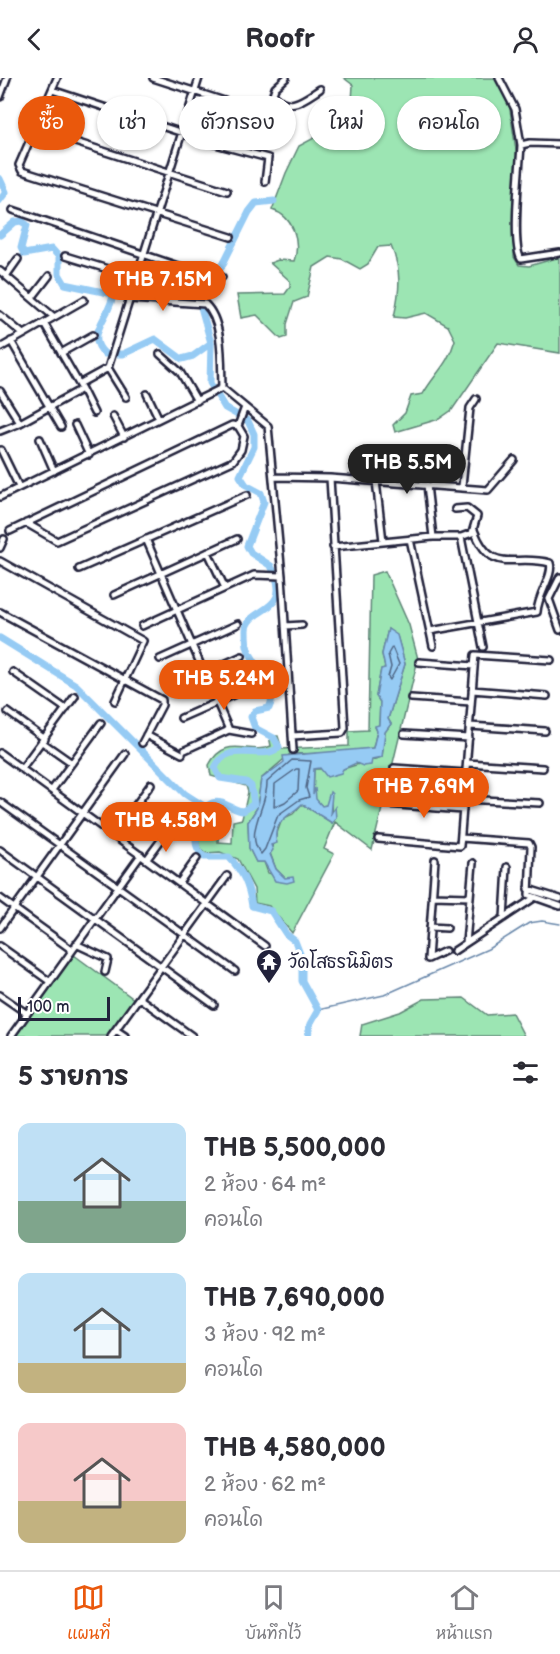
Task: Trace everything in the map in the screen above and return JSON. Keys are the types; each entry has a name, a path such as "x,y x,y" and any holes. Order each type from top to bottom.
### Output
{"street":[{"path":"0,97 7,78"},
{"path":"49,96 57,78"},
{"path":"153,78 206,96"},
{"path":"195,96 199,78"},
{"path":"286,78 273,91 280,102 287,105 299,103 320,89"},
{"path":"499,78 515,109 521,145 517,218 519,255 526,259 560,253"},
{"path":"52,90 179,130"},
{"path":"521,145 560,144"},
{"path":"85,145 227,191"},
{"path":"0,431 50,407 108,368 179,147"},
{"path":"26,150 19,165 22,171 231,237"},
{"path":"238,150 268,158 265,182"},
{"path":"13,210 144,255 220,277"},
{"path":"65,256 137,278"},
{"path":"6,276 18,259"},
{"path":"161,300 175,265"},
{"path":"0,271 54,317"},
{"path":"32,298 50,276"},
{"path":"130,299 205,304 214,316 218,334 218,390"},
{"path":"0,348 84,300"},
{"path":"0,315 23,334"},
{"path":"44,323 94,413"},
{"path":"61,352 93,335"},
{"path":"11,341 61,426"},
{"path":"160,354 186,380 197,401"},
{"path":"108,368 126,396"},
{"path":"0,497 218,390"},
{"path":"218,390 245,407 268,426 274,477 293,750"},
{"path":"0,391 20,423"},
{"path":"147,394 159,420"},
{"path":"462,486 470,408 476,399"},
{"path":"238,426 245,407"},
{"path":"113,416 124,437"},
{"path":"75,425 89,455"},
{"path":"10,531 26,523 232,425 238,426 244,436 241,450 233,461 57,541 26,523"},
{"path":"40,439 54,471"},
{"path":"2,450 19,488"},
{"path":"274,477 330,478 462,486 490,490 514,459"},
{"path":"292,736 344,732 330,478"},
{"path":"376,481 383,541"},
{"path":"428,485 433,537"},
{"path":"79,569 247,495"},
{"path":"430,631 536,613 540,593 548,582 551,568 548,562 505,561 489,555 481,549 474,530 476,513 466,508 455,509"},
{"path":"333,548 383,541 461,537 474,530"},
{"path":"461,537 483,647"},
{"path":"0,548 4,539"},
{"path":"146,539 230,730"},
{"path":"114,596 237,539"},
{"path":"410,539 433,646"},
{"path":"208,552 225,588"},
{"path":"0,561 142,640 143,645 115,701"},
{"path":"142,626 254,575 280,576"},
{"path":"560,577 549,599 560,630"},
{"path":"0,612 163,701 142,743"},
{"path":"160,659 238,624"},
{"path":"285,626 302,625"},
{"path":"378,839 460,846 475,655 551,660"},
{"path":"171,688 242,656"},
{"path":"419,662 474,666"},
{"path":"13,672 66,710"},
{"path":"181,717 258,684"},
{"path":"472,690 547,696"},
{"path":"22,768 75,696"},
{"path":"411,698 471,702"},
{"path":"8,712 72,763"},
{"path":"52,790 101,723"},
{"path":"470,726 545,731"},
{"path":"146,735 184,752 230,730 251,734"},
{"path":"404,734 469,738"},
{"path":"0,753 265,946"},
{"path":"0,928 125,754"},
{"path":"467,763 543,768"},
{"path":"394,768 466,773"},
{"path":"114,835 152,784"},
{"path":"464,799 540,803"},
{"path":"0,802 235,971"},
{"path":"386,804 463,810"},
{"path":"11,1036 118,887 167,832"},
{"path":"461,838 529,843 531,847 529,895 560,906"},
{"path":"0,850 214,1005"},
{"path":"180,883 197,858"},
{"path":"435,860 428,959 445,951"},
{"path":"466,943 472,864"},
{"path":"504,918 507,867"},
{"path":"111,1036 227,876"},
{"path":"528,889 560,899"},
{"path":"432,896 470,897"},
{"path":"0,898 72,950"},
{"path":"454,951 534,898"},
{"path":"430,927 447,928"},
{"path":"76,944 108,959 105,972"},
{"path":"0,946 49,981"},
{"path":"0,995 26,1013"},
{"path":"139,998 192,1036"},
{"path":"116,1030 125,1036"}],"green space":[{"path":"344,78 496,78 509,103 517,157 514,257 519,265 529,266 560,257 560,353 498,343 452,410 439,419 395,432 393,425 405,413 411,396 423,394 445,363 455,340 448,326 426,313 405,318 394,317 399,281 395,255 391,246 378,247 368,264 360,269 342,259 330,257 314,267 307,297 294,302 287,324 287,337 281,339 257,315 241,318 237,295 285,294 290,287 290,281 270,263 278,260 294,261 296,238 294,230 285,218 272,210 299,146 308,141 308,150 385,150 385,96 352,96 353,85"},
{"path":"385,571 409,625 418,659 372,850 335,822 324,849 334,854 292,933 269,906 255,903 254,889 238,859 220,852 206,853 199,845 200,827 208,811 212,812 219,822 218,842 232,843 233,821 242,819 248,792 246,786 211,776 209,765 223,750 271,746 269,736 278,736 282,749 349,746 349,731 368,730 371,575","holes":["388,629 397,636 405,664 388,719 391,724 385,732 382,757 343,769 314,769 313,797 322,806 327,805 330,793 332,816 335,808 332,823 302,804 293,814 282,819 270,853 276,869 285,878 268,873 264,862 256,862 249,848 248,822 257,808 261,779 290,754 335,753 373,748 377,731 375,727 379,725 380,702 376,696 381,669 385,668 382,654"]},
{"path":"74,955 135,1000 109,1036 15,1036"},
{"path":"464,998 487,1015 512,1013 524,1036 360,1036 362,1024 400,1012 424,999"}],"water":[{"path":"388,629 397,635 405,664 388,719 391,724 385,732 382,757 372,759 371,765 363,766 356,763 343,769 341,773 327,777 320,768 314,769 313,795 315,788 316,799 322,806 326,805 330,792 332,794 330,815 335,807 336,818 332,823 302,804 283,820 277,830 277,843 271,845 273,850 270,854 276,869 285,878 293,877 294,881 287,883 275,881 264,862 256,862 249,848 248,822 257,808 261,779 284,762 283,756 373,748 377,731 375,726 379,725 380,702 376,696 381,669 385,668 382,654"}],"waterway":[{"path":"0,179 6,192 0,200"},
{"path":"274,201 256,203 249,212 220,270 212,293 204,298 201,307 211,343 210,383 225,408 248,421 254,434 254,447 240,476 246,485 261,493 264,502 247,546 251,553 271,566 278,593 268,607 248,622 246,630 248,649 269,685 272,700 269,708 255,711 251,717 255,728 274,738 279,747 264,753 237,752 221,759 215,768 220,778 246,782 251,786 254,804 243,811 220,803 212,803 200,820 196,841 197,848 204,857 229,857 245,879 252,906 271,911 286,934 295,941 302,959 302,981 318,1010 310,1024 308,1036"},
{"path":"0,235 15,222 21,221 27,225 21,248 24,254 52,249 59,257 59,274 65,284 113,294 98,332 99,347 105,354 123,354 155,339 182,359 193,356 211,343"},
{"path":"0,638 76,685 185,794 207,808"},
{"path":"318,1010 384,995 488,949 529,923 542,921 560,924"}],"place":[{"name":"วัดโสธรนิมิตร","path":"269,985"}]}
